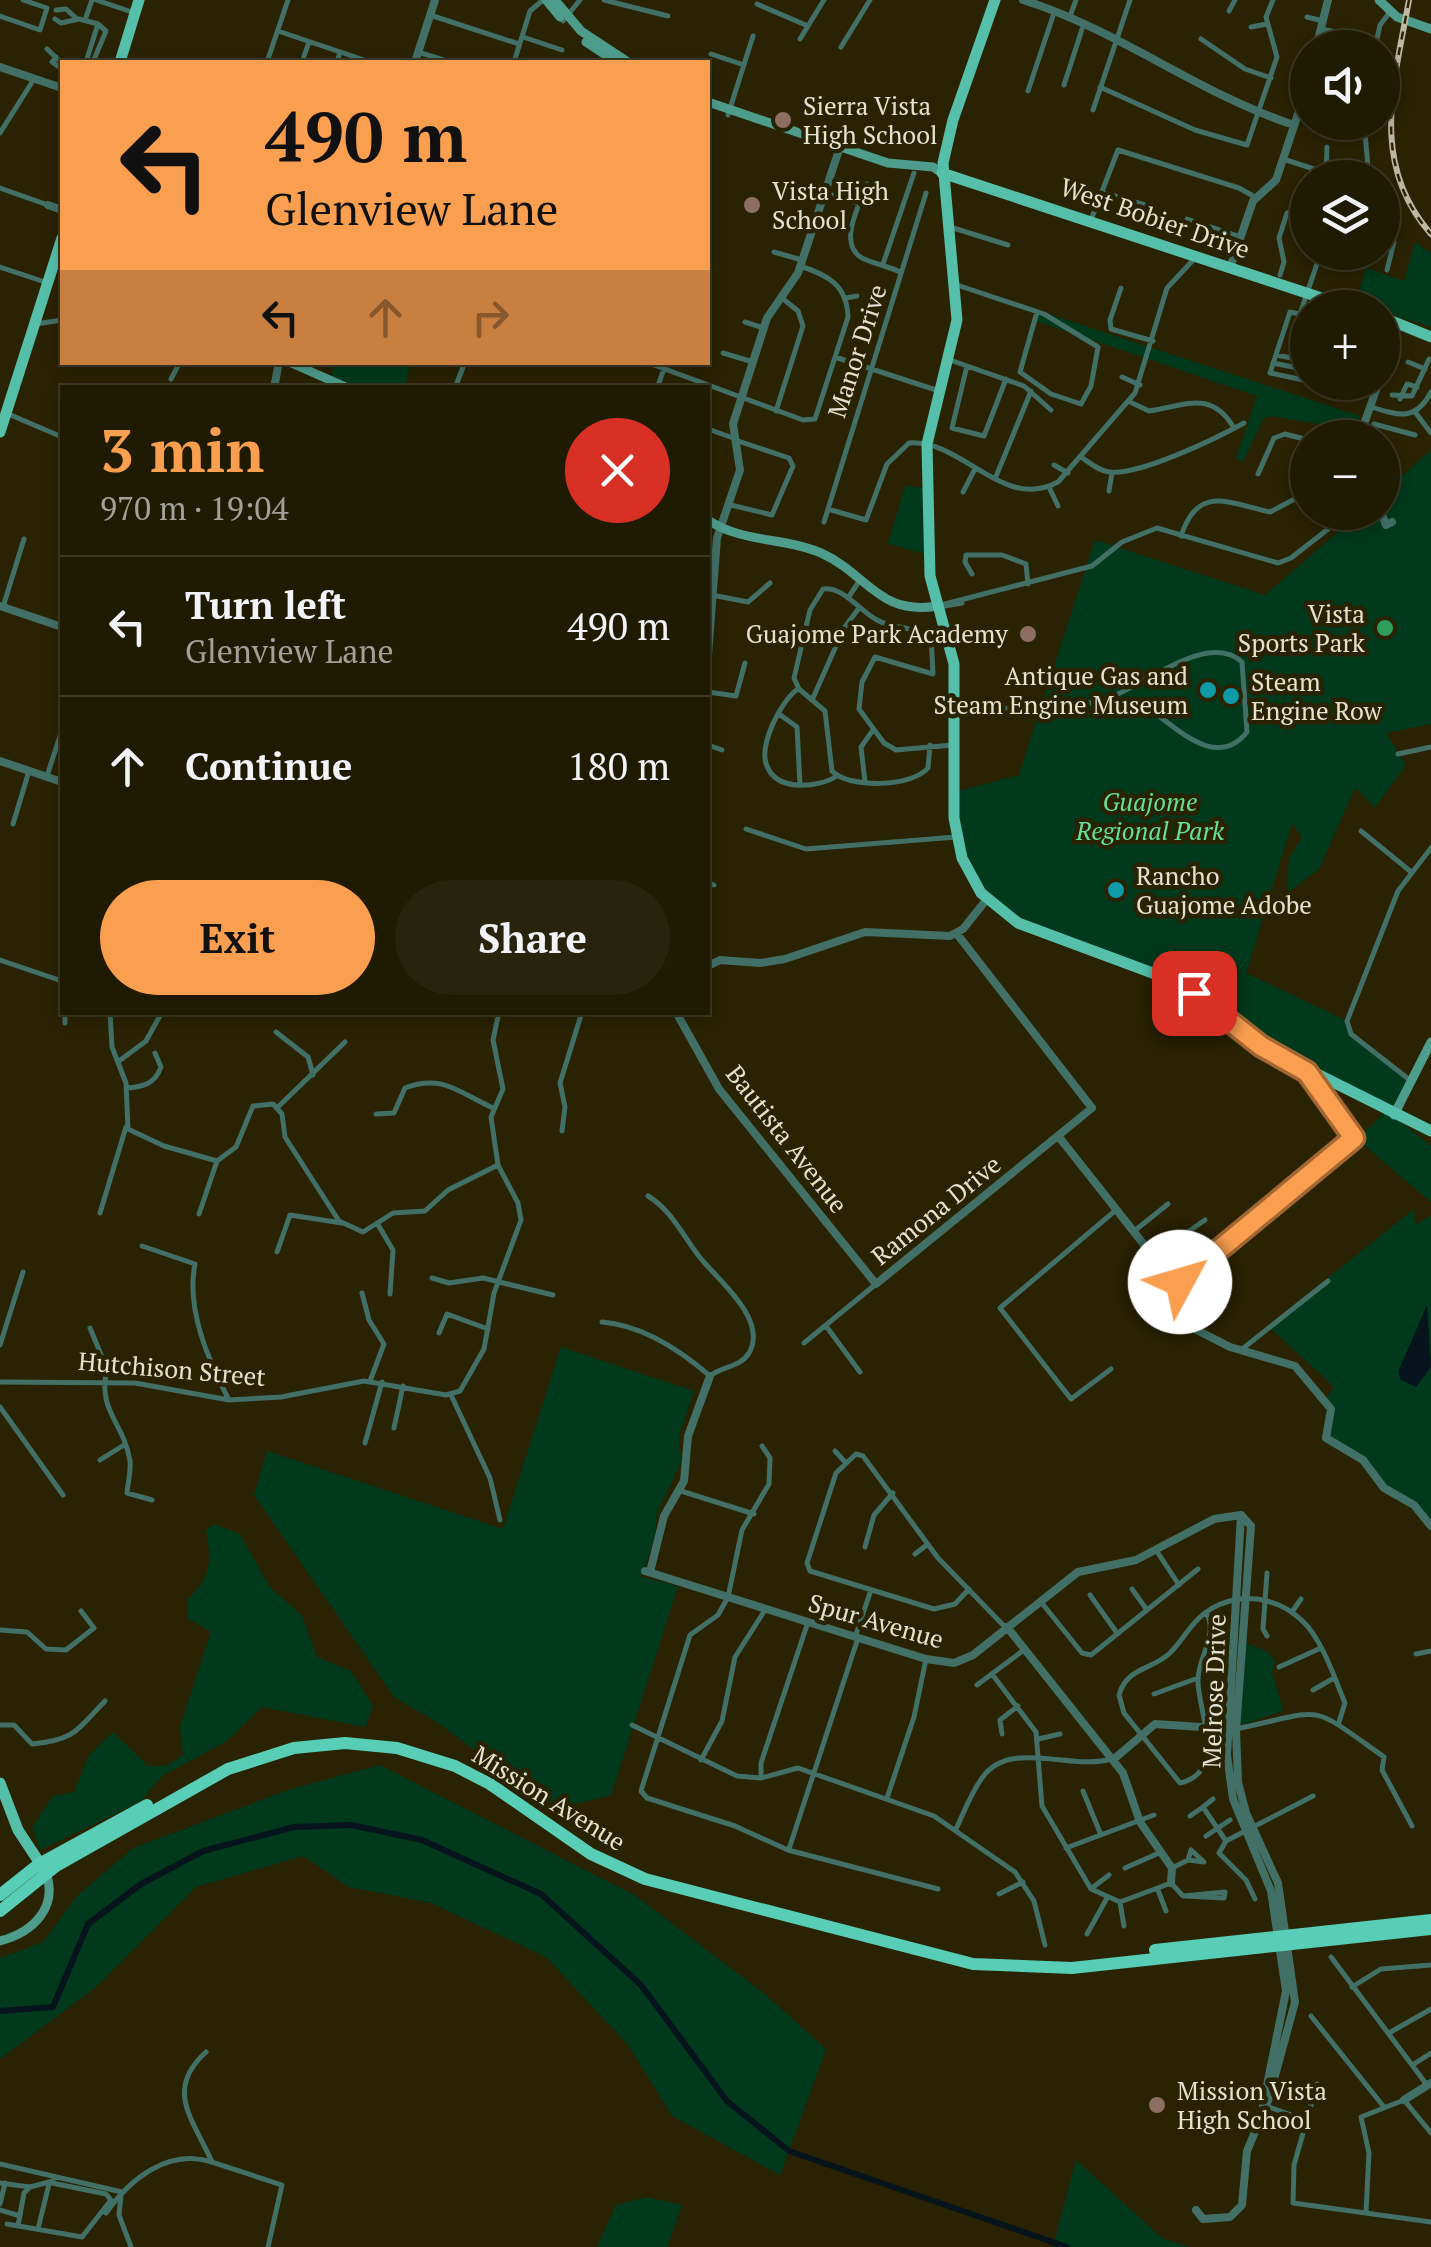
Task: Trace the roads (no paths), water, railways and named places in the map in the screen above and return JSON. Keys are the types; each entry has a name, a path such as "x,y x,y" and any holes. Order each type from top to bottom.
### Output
{"highway":[{"name":"Mission Avenue","path":"0,1895 42,1868 248,1761 306,1746 375,1745 420,1753 470,1773 591,1854 658,1883 956,1962 1045,1966 1283,1940"},
{"name":"Mission Avenue","path":"0,1911 42,1868"},
{"path":"1283,1940 1431,1920"},
{"path":"1283,1940 1431,1930"}],"main road":[{"path":"545,0 614,60"},
{"path":"555,0 565,19 625,60"},
{"path":"992,0 978,34 942,173 957,285 957,320 927,444 930,576 953,652 956,837 968,871 987,899 1030,930 1174,981 1261,1046 1394,1116 1431,1140"},
{"path":"968,74 992,0"},
{"path":"1379,0 1390,12 1429,28"},
{"path":"121,60 137,7"},
{"path":"978,34 978,50"},
{"path":"710,106 914,172 942,173"},
{"path":"839,150 888,163 933,167 942,173"},
{"name":"West Bobier Drive","path":"942,173 1198,254 1296,290"},
{"path":"0,432 60,244"},
{"path":"1400,323 1431,334"},
{"path":"295,365 341,385"},
{"path":"710,521 722,528 814,551 899,606 938,606"},
{"path":"1394,1116 1431,1042"},
{"path":"1394,1116 1404,1115 1431,1131"},
{"path":"0,1783 18,1830 42,1868 51,1897 42,1916 0,1941"}],"street":[{"path":"0,16 40,30 48,8 23,0"},
{"path":"82,20 92,0 137,7"},
{"path":"268,60 288,0"},
{"path":"416,60 436,0"},
{"path":"515,60 530,11 545,0"},
{"path":"565,19 580,0"},
{"path":"604,0 668,16"},
{"path":"773,12 777,0"},
{"path":"800,40 824,0"},
{"path":"841,47 870,0"},
{"path":"1023,0 1070,16 1259,114 1290,124"},
{"path":"1070,16 1076,0"},
{"path":"1092,110 1130,0"},
{"path":"1229,11 1235,0"},
{"path":"1100,87 1196,130 1248,146 1277,57 1267,24 1272,0"},
{"path":"1321,30 1328,0"},
{"path":"756,4 808,26"},
{"path":"56,10 66,8 82,20"},
{"path":"1028,91 1055,10"},
{"path":"1381,30 1390,12"},
{"path":"430,15 520,44"},
{"path":"1306,17 1342,30"},
{"path":"55,19 61,23 82,20 98,24 106,31 90,60"},
{"path":"1064,85 1084,23"},
{"path":"1250,27 1267,24"},
{"path":"278,31 364,60"},
{"path":"522,36 562,50"},
{"path":"729,113 753,36"},
{"path":"1201,39 1246,69 1270,78"},
{"path":"303,60 309,42"},
{"path":"47,49 56,58 52,62 60,65"},
{"path":"337,60 340,52"},
{"path":"418,52 444,60"},
{"path":"711,54 744,66"},
{"path":"0,67 60,87"},
{"path":"0,132 34,79"},
{"path":"1230,268 1256,198 1274,184 1290,137"},
{"path":"1327,160 1328,146"},
{"path":"710,625 722,528 740,466 733,439 741,399 764,328 801,263 839,150"},
{"path":"1092,220 1118,150 1239,188 1256,198"},
{"path":"1283,159 1290,161"},
{"path":"882,265 914,172"},
{"path":"867,184 850,236 853,250 900,272"},
{"path":"0,188 60,209"},
{"path":"824,192 860,204"},
{"path":"1101,192 1145,206"},
{"name":"Manor Drive","path":"824,522 926,193"},
{"path":"1280,275 1284,262 1279,238 1290,210"},
{"path":"1187,220 1240,237"},
{"path":"950,227 1008,245"},
{"path":"710,387 802,420 817,416 848,318 846,298 834,280 774,252"},
{"path":"828,510 866,520 896,451 908,444 927,444 1022,490 1050,487 1068,473 1140,385 1167,288 1198,254"},
{"path":"0,267 48,282"},
{"path":"957,285 1038,312 1098,346 1091,386 1081,404 1051,394 1020,372 1038,312"},
{"path":"1121,288 1110,320 1112,329 1154,341"},
{"path":"846,298 856,296"},
{"path":"776,411 803,326 798,311 782,298"},
{"path":"1290,312 1270,372 1290,377"},
{"path":"35,324 60,320"},
{"path":"745,322 764,328"},
{"path":"723,353 753,362"},
{"path":"1276,354 1290,357"},
{"path":"835,357 939,390"},
{"path":"947,360 1031,391 1051,410"},
{"path":"1400,399 1412,396 1430,360"},
{"path":"1408,362 1426,369"},
{"path":"1273,363 1290,366"},
{"path":"170,379 178,365"},
{"path":"654,365 705,385"},
{"path":"968,366 952,428 984,436 1006,380"},
{"path":"659,385 664,369"},
{"path":"1122,377 1140,385"},
{"path":"1400,399 1407,384 1431,383"},
{"path":"995,479 1031,391"},
{"path":"1372,407 1398,416 1415,412 1431,392"},
{"path":"1128,400 1149,411 1186,401 1204,402 1222,411 1234,428"},
{"path":"1367,420 1374,400"},
{"path":"1415,412 1431,433"},
{"path":"6,413 60,436"},
{"path":"1397,420 1398,416"},
{"path":"1081,457 1112,472 1212,442 1244,423"},
{"path":"710,430 789,458 793,466 772,515 731,505"},
{"path":"1400,431 1415,434"},
{"path":"1258,474 1274,438 1290,435"},
{"path":"1054,465 1068,473"},
{"path":"963,492 975,468"},
{"path":"1109,491 1112,472"},
{"path":"1050,487 1058,506"},
{"path":"1181,536 1187,517 1204,502 1216,500 1270,512 1290,501"},
{"path":"938,606 1092,566 1147,530 1274,564 1291,558 1326,530"},
{"path":"24,539 2,606 60,626"},
{"path":"972,574 965,562 966,555 1002,555 1026,564 1028,584"},
{"path":"848,598 860,580"},
{"path":"712,595 748,602 770,584"},
{"path":"837,776 829,762 827,717 813,698 799,689 794,673 818,594 830,587 895,628 925,632 934,642 933,674 882,656 868,663 859,709 873,730 896,750 953,745"},
{"path":"813,698 844,628 859,608"},
{"path":"954,706 1026,710 1106,698 1190,656 1229,654 1242,662 1246,732 1231,745 1206,747 1178,733 1150,709 1106,698"},
{"path":"710,692 736,696 745,662"},
{"path":"799,689 779,714 766,753 767,766 780,780 800,785 821,784 837,776 865,782 921,776 928,768 930,745"},
{"path":"779,714 793,722 799,735 800,785"},
{"path":"865,782 862,747 873,730"},
{"path":"47,776 60,736"},
{"path":"710,746 722,750"},
{"path":"1398,754 1431,747"},
{"path":"0,761 60,781"},
{"path":"12,824 29,771"},
{"path":"746,829 806,849 956,837"},
{"path":"1361,832 1410,871"},
{"path":"1411,1081 1350,1034 1346,1025 1373,950 1410,871 1431,848"},
{"path":"710,965 720,960 760,963 785,959 854,934 957,934 987,899"},
{"name":"Ramona Drive","path":"804,1343 1092,1108 957,934"},
{"path":"0,960 60,981"},
{"path":"66,1015 66,1023"},
{"path":"100,1214 126,1127 126,1088 110,1035 110,1015"},
{"path":"118,1061 142,1046 160,1015"},
{"path":"498,1015 493,1040 503,1082 493,1108 498,1166 518,1202 521,1220 498,1281 479,1362 460,1390 451,1395 490,1478 500,1520"},
{"path":"562,1131 565,1107 560,1082 581,1015"},
{"name":"Bautista Avenue","path":"678,1015 720,1089 876,1284"},
{"path":"276,1032 308,1056 313,1075"},
{"path":"278,1107 346,1042"},
{"path":"126,1088 146,1084 157,1076 161,1067 154,1052"},
{"path":"1169,1289 1353,1143 1352,1134 1307,1072"},
{"path":"376,1114 394,1112 404,1088 432,1082 461,1088 493,1108"},
{"path":"199,1214 217,1161 236,1147 253,1106 263,1102 278,1107"},
{"path":"278,1107 285,1138 342,1223"},
{"path":"126,1127 164,1146 217,1161"},
{"path":"1059,1138 1152,1256 1188,1325 1241,1350 1299,1370 1331,1408 1326,1438 1364,1460 1384,1488 1414,1504 1431,1526"},
{"path":"277,1252 290,1215 342,1223 361,1232 393,1214 426,1211 448,1190 498,1166"},
{"path":"648,1196 665,1208 726,1285 752,1328 753,1340 746,1356 710,1376 688,1436 688,1467 679,1490 754,1514"},
{"path":"1133,1232 1168,1204"},
{"path":"1111,1369 1071,1399 1000,1308 1116,1210"},
{"path":"1152,1256 1205,1220"},
{"path":"377,1223 393,1250 390,1294"},
{"path":"142,1246 195,1264 192,1296 210,1363 229,1400"},
{"path":"0,1344 23,1272"},
{"path":"432,1278 449,1283 477,1278 498,1281 552,1296"},
{"path":"1241,1350 1328,1281"},
{"path":"362,1293 369,1320 384,1344 370,1381"},
{"path":"438,1333 447,1314 488,1329"},
{"path":"602,1322 639,1331 686,1356 710,1376"},
{"path":"826,1325 860,1372"},
{"path":"90,1328 107,1369 102,1382 103,1398 130,1465 126,1493 152,1500"},
{"name":"Hutchison Street","path":"0,1382 135,1382 229,1400 284,1397 370,1381 451,1395"},
{"path":"365,1443 382,1382"},
{"path":"394,1428 403,1386"},
{"path":"0,1407 63,1496"},
{"path":"100,1460 124,1444"},
{"path":"762,1446 770,1458 771,1474 740,1536 728,1598 718,1615 690,1635 656,1733 641,1788 643,1795 735,1826 788,1850 938,1889"},
{"path":"834,1451 845,1462"},
{"path":"969,1589 954,1604 938,1610 807,1568 836,1473 845,1462 856,1454 863,1456 928,1544 1006,1627 1114,1759 1140,1820 1172,1868 1171,1883"},
{"name":"Spur Avenue","path":"679,1490 664,1516 648,1572 941,1663 963,1660 1078,1572 1127,1563 1214,1519 1241,1515"},
{"path":"864,1547 874,1516 893,1493"},
{"name":"Melrose Drive","path":"1196,2210 1203,2219 1214,2220 1239,2210 1244,2200 1245,2160 1263,2106 1284,2017 1286,1991 1283,1940 1264,1868 1234,1800 1232,1729 1241,1598 1251,1526 1241,1515"},
{"path":"916,1554 928,1544"},
{"path":"1155,1550 1179,1585"},
{"path":"1040,1600 1086,1655 1198,1569"},
{"path":"1267,1573 1263,1629 1267,1636"},
{"path":"1132,1589 1148,1610"},
{"path":"788,1850 871,1590"},
{"path":"1090,1594 1117,1633"},
{"path":"1206,1612 1210,1637 1198,1678 1206,1729 1205,1764 1185,1783 1120,1706 1122,1684 1170,1652 1206,1612 1241,1598 1265,1600 1292,1612 1321,1648 1346,1709 1339,1722"},
{"path":"1292,1612 1300,1599"},
{"path":"701,1760 722,1721 735,1657 765,1610"},
{"path":"0,1630 27,1632 46,1648 66,1650 94,1628 81,1611"},
{"path":"761,1778 761,1763 808,1622"},
{"path":"1279,1667 1321,1648"},
{"path":"977,1685 1025,1649"},
{"path":"1416,1654 1431,1651"},
{"path":"886,1798 914,1717 926,1659"},
{"path":"992,1674 1038,1739 1037,1784 1042,1806 1092,1889 1120,1902 1171,1883"},
{"path":"1154,1694 1198,1678"},
{"path":"1313,1690 1334,1678"},
{"path":"0,1725 17,1727 32,1744 65,1738 80,1731 105,1701"},
{"path":"1002,1734 1000,1720 1018,1706"},
{"path":"956,1830 990,1768 1011,1758 1088,1764 1114,1759 1141,1734 1162,1722 1232,1729 1300,1713 1318,1713 1339,1722 1384,1757 1382,1770 1412,1826"},
{"path":"632,1724 737,1776 761,1778 790,1769 814,1773 886,1798 956,1830 1023,1882 1034,1901 1045,1945"},
{"path":"1038,1739 1060,1734"},
{"path":"1028,1784 1037,1784"},
{"path":"1082,1791 1101,1835"},
{"path":"1255,1899 1246,1880 1220,1853 1226,1842 1313,1796"},
{"path":"1190,1816 1213,1799"},
{"path":"1202,1808 1226,1842"},
{"path":"1066,1848 1154,1814"},
{"path":"1206,1836 1230,1820"},
{"path":"1125,1868 1159,1853"},
{"path":"1172,1868 1188,1860"},
{"path":"1092,1889 1109,1874"},
{"path":"999,1894 1023,1882"},
{"path":"1171,1883 1186,1896 1224,1898 1224,1892 1186,1896"},
{"path":"1158,1890 1166,1911"},
{"path":"1087,1934 1106,1898"},
{"path":"1120,1902 1124,1926"},
{"path":"1331,1957 1429,2084 1404,2100 1361,2117 1359,2124 1369,2153 1366,2212"},
{"path":"1352,1987 1381,1969 1431,1965"},
{"path":"1389,2033 1431,2009"},
{"path":"1311,2016 1384,2107"},
{"path":"206,2052 189,2070 181,2088 212,2162"},
{"path":"1414,2064 1431,2052"},
{"path":"1317,2084 1294,2165 1293,2203 1431,2222"},
{"path":"1404,2100 1431,2133"},
{"path":"1263,2106 1305,2120"},
{"path":"84,2244 122,2192 142,2175 186,2157 282,2185 268,2247"},
{"path":"0,2164 52,2182 106,2194 111,2200 82,2238 7,2224"},
{"path":"20,2216 0,2207 2,2183 30,2187 52,2182 122,2192"},
{"path":"38,2230 52,2182"},
{"path":"18,2226 30,2187"},
{"path":"114,2207 131,2247"}],"waterway":[{"path":"0,2011 53,2007 88,1924 141,1884 203,1851 294,1827 351,1825 422,1840 541,1894 641,1985 727,2101 789,2151 1067,2247"}],"railway":[{"path":"1409,0 1393,92 1393,151 1399,180 1431,234"}],"place":[{"name":"Sierra Vista High School","path":"783,120"},
{"name":"Vista High School","path":"752,205"},
{"name":"Vista Sports Park","path":"1385,628"},
{"name":"Guajome Park Academy","path":"1028,634"},
{"name":"Antique Gas and Steam Engine Museum","path":"1208,690"},
{"name":"Steam Engine Row","path":"1231,696"},
{"name":"Rancho Guajome Adobe","path":"1116,890"},
{"name":"Mission Vista High School","path":"1157,2105"}],"park label":[{"name":"Guajome Regional Park","path":"1150,816"}]}
